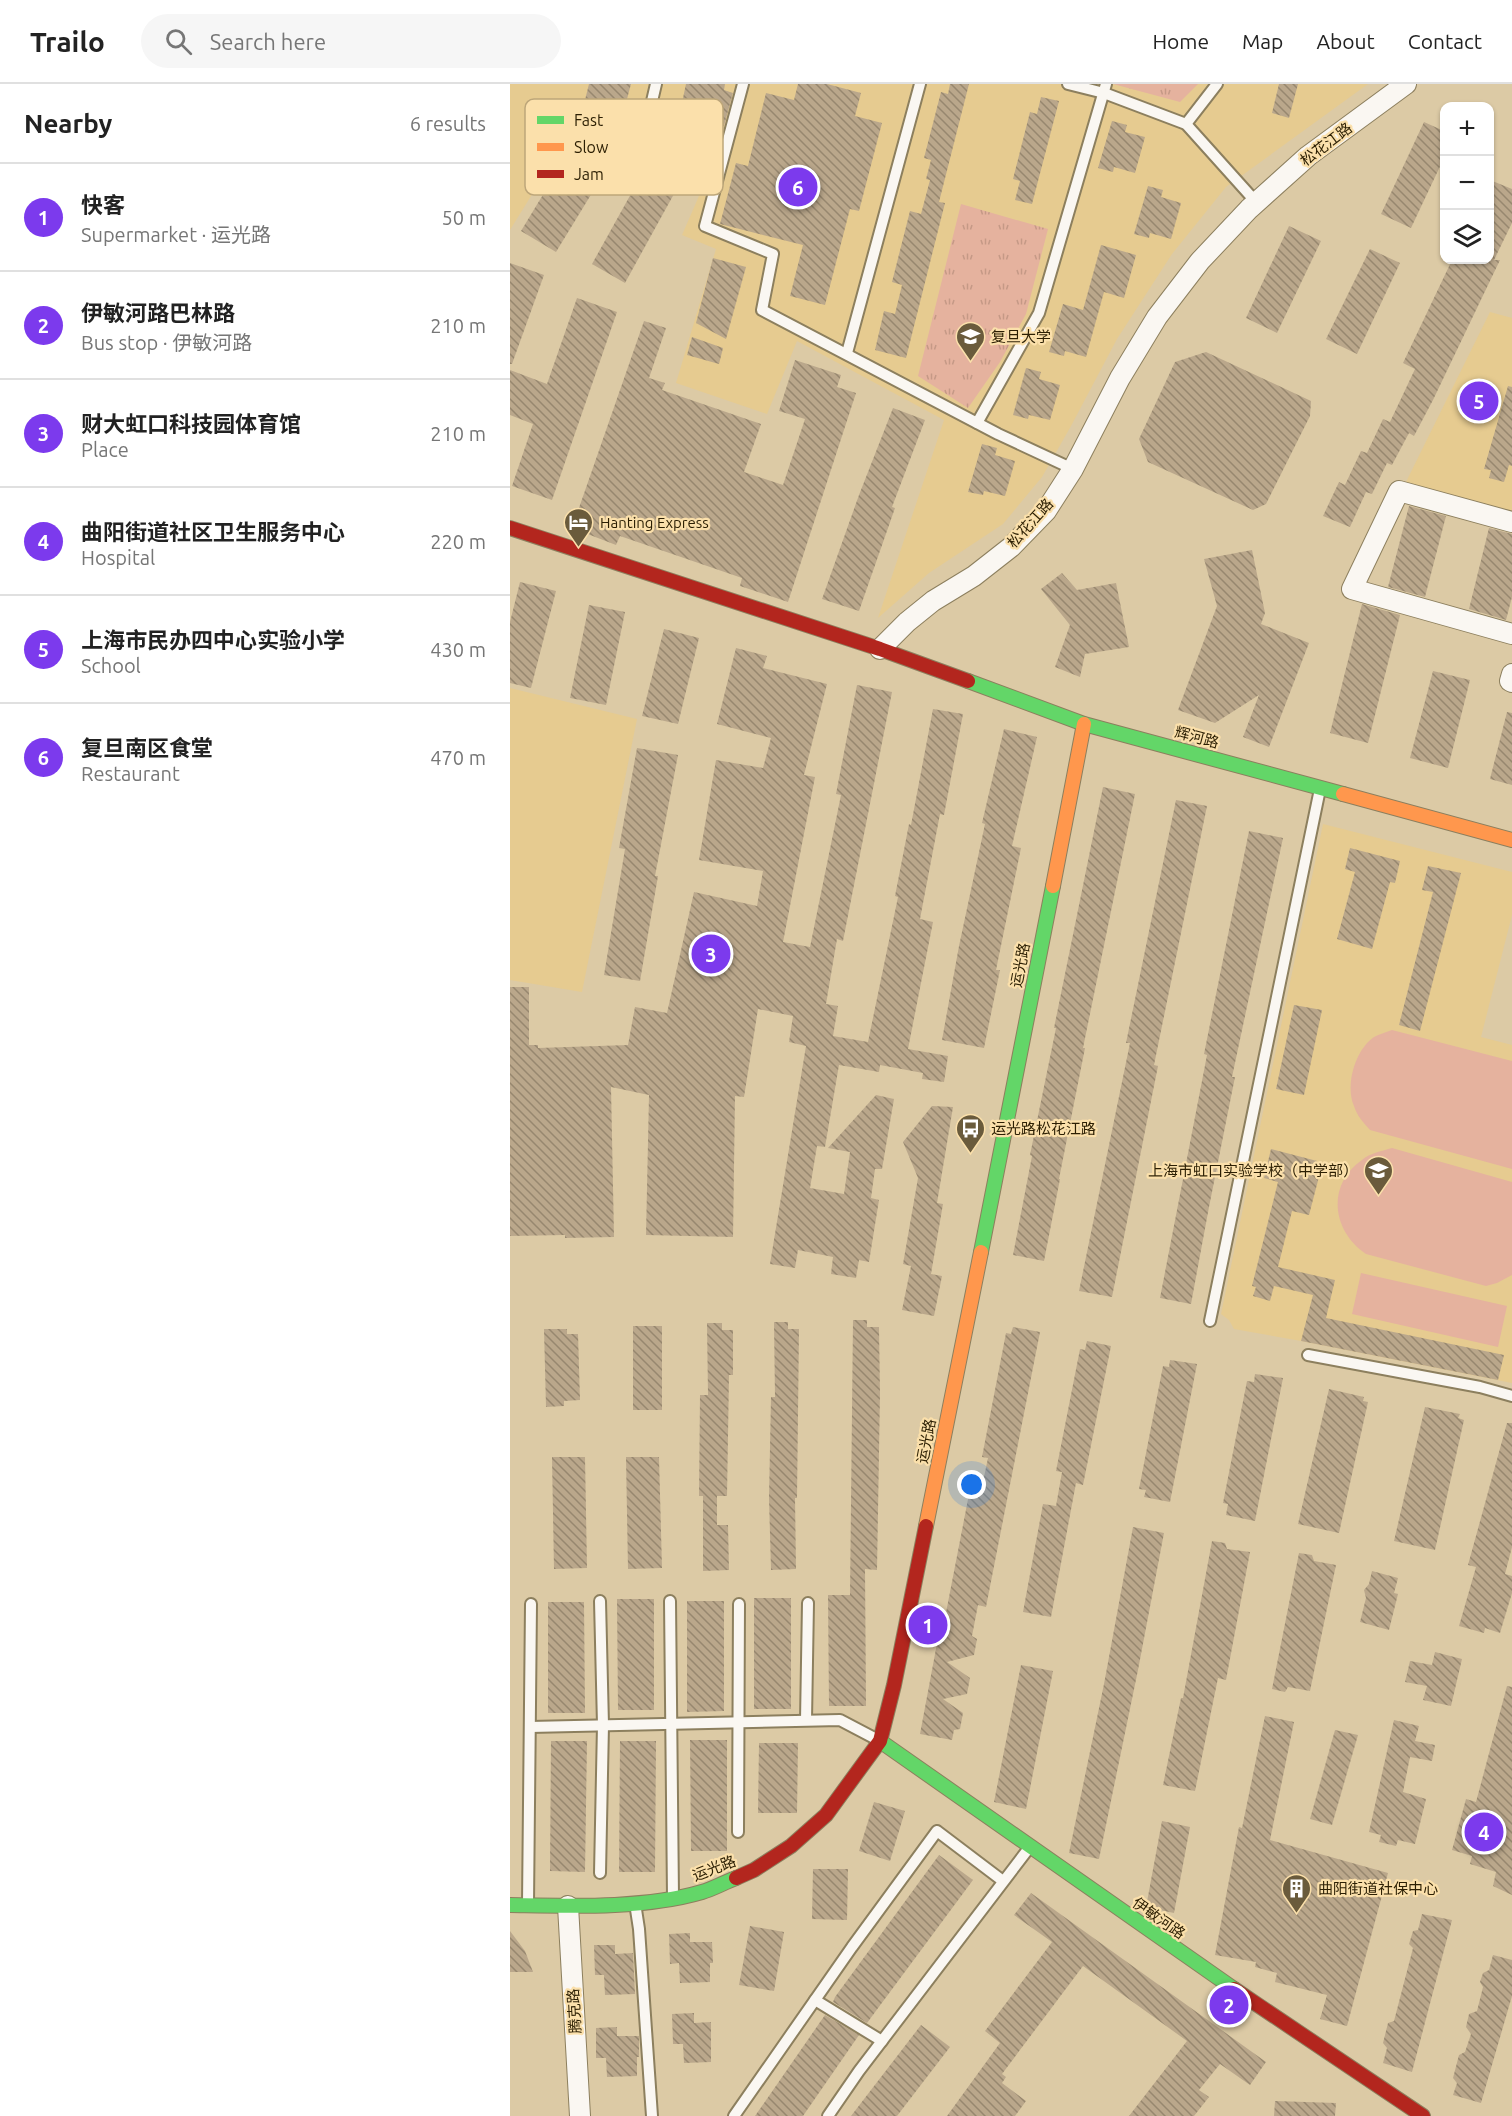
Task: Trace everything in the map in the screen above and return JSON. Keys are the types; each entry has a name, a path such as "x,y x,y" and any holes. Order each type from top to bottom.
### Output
{"street":[{"name":"松花江路","path":"880,649 907,622 933,601 974,576 1011,547 1046,511 1073,469 1120,378 1157,317 1200,261 1256,202 1308,156 1406,84"},
{"path":"1512,522 1399,491 1352,589 1512,634"},
{"path":"510,528 880,649"},
{"name":"辉河路","path":"880,649 1084,724 1512,840"},
{"path":"1512,674 1510,681 1512,682"},
{"name":"运光路","path":"510,1905 568,1906 634,1903 702,1892 754,1870 791,1846 826,1815 880,1741 894,1685 1084,724"},
{"name":"伊敏河路","path":"880,1741 1236,1992 1423,2116"},
{"name":"腾克路","path":"568,1906 580,2116"}],"lane":[{"path":"652,99 656,84"},
{"path":"723,157 742,84"},
{"path":"847,353 920,84"},
{"path":"1068,84 1105,89 1186,124 1256,202"},
{"path":"1186,124 1217,84"},
{"path":"977,423 1039,313 1105,89"},
{"path":"713,195 705,226 773,254 762,310 977,423 1073,469"},
{"path":"1210,1321 1320,788"},
{"path":"1308,1355 1480,1387 1512,1396"},
{"path":"600,1601 603,1725 600,1873"},
{"path":"670,1601 673,1897"},
{"path":"528,1905 531,1604"},
{"path":"738,1832 739,1604"},
{"path":"806,1720 808,1604"},
{"path":"530,1727 840,1720 880,1741"},
{"path":"734,2116 937,1831 1004,1881"},
{"path":"828,2116 1029,1848"},
{"path":"634,1903 639,1929 652,2116"},
{"path":"815,2000 882,2041"}],"shaded area":[{"name":"复旦大学","path":"510,84 1368,84 1226,187 1172,254 1117,339 1042,477 1003,524 929,573 878,618 944,420 797,341 767,414 676,383 716,249 682,235 699,195 723,195 723,99 525,99 525,195 532,195 510,230"},
{"path":"1490,312 1512,318 1512,513 1405,484"},
{"path":"510,688 637,719 582,992 510,980"},
{"name":"上海市虹口实验学校（中学部）","path":"1323,824 1512,872 1512,915 1481,1037 1512,1045 1512,1383 1234,1329 1229,1320 1221,1314"}],"green space":[{"path":"1113,84 1198,84 1180,102"},
{"path":"961,204 1048,229 1026,314 1000,362 968,408 918,376"},
{"path":"1392,1030 1512,1061 1512,1169 1370,1130 1357,1113 1351,1098 1353,1068 1367,1043 1376,1036"},
{"path":"1392,1148 1512,1182 1512,1275 1486,1286 1366,1254 1355,1244 1340,1221 1338,1195 1343,1182 1350,1170 1365,1158 1376,1152"},
{"path":"1361,1273 1507,1306 1498,1347 1352,1314"}],"building":[{"path":"589,84 631,84 627,99 585,99"},
{"path":"686,84 725,84 724,90 733,93 724,126 723,99 683,99"},
{"path":"798,84 827,84 861,93 855,116 882,123 859,211 850,209 825,305 790,296 803,245 720,224 736,163 748,166 766,93 794,100"},
{"path":"950,84 969,84 939,202 945,203 906,358 875,350 884,311 895,314 902,285 892,282 910,211 921,214 930,180 926,179 931,160 924,158 941,92 948,94"},
{"path":"1279,84 1298,84 1289,118 1272,113"},
{"path":"1041,97 1059,101 1032,204 1015,200 1020,181 1013,179 1030,112 1037,114"},
{"path":"1112,121 1127,125 1125,132 1145,137 1135,173 1114,167 1113,172 1098,168"},
{"path":"1424,122 1440,129 1440,166 1411,228 1381,214"},
{"path":"1494,182 1512,189 1512,223 1494,260"},
{"path":"1148,186 1163,190 1161,197 1181,203 1171,239 1150,233 1149,238 1134,234"},
{"path":"543,195 591,195 556,252 521,231"},
{"path":"630,195 673,195 625,283 592,264"},
{"path":"1289,226 1321,241 1277,333 1246,318"},
{"path":"1101,245 1136,255 1124,298 1104,292 1086,357 1065,351 1064,356 1049,352 1063,304 1083,310"},
{"path":"1370,249 1400,263 1357,354 1326,339"},
{"path":"713,258 746,267 726,339 696,323"},
{"path":"1494,260 1500,260 1414,436 1409,433 1392,465 1387,463 1372,494 1366,492 1350,527 1323,516 1339,482 1345,485 1361,451 1367,453 1383,419 1390,422 1415,369 1403,363 1450,264 1494,264"},
{"path":"510,263 544,275 512,364 510,364"},
{"path":"577,298 617,312 552,500 512,486 533,424 510,415 510,370 547,384"},
{"path":"644,321 666,328 649,378 665,383 662,390 761,424 744,472 783,485 805,419 779,411 795,360 841,375 837,387 856,393 788,602 740,586 742,578 620,536 616,545 572,528"},
{"path":"692,337 723,348 719,364 687,355"},
{"path":"1206,352 1311,401 1310,416 1266,504 1253,510 1148,462 1139,439 1175,362"},
{"path":"1026,368 1041,372 1039,379 1060,385 1050,420 1029,415 1028,419 1013,415"},
{"path":"1508,386 1512,387 1512,466 1509,465 1504,482 1489,478 1491,470 1484,469"},
{"path":"893,408 925,420 892,507 895,508 859,611 822,599"},
{"path":"982,444 997,448 995,455 1015,461 1005,496 984,491 983,495 968,492"},
{"path":"1409,506 1446,516 1425,597 1388,587"},
{"path":"1489,528 1512,534 1512,597 1506,620 1469,609"},
{"path":"1252,550 1265,613 1261,624 1309,643 1269,747 1243,737 1259,695 1215,723 1178,710 1217,606 1204,559"},
{"path":"1062,573 1077,590 1116,583 1129,647 1085,654 1080,677 1055,667 1070,625 1041,589"},
{"path":"520,582 556,591 531,688 510,683 510,622"},
{"path":"1362,604 1400,615 1368,743 1330,733"},
{"path":"589,605 625,612 606,705 570,698"},
{"path":"664,629 699,638 678,724 642,716"},
{"path":"736,648 767,656 763,668 827,684 804,775 815,777 783,942 810,947 841,795 836,794 857,685 892,692 843,941 837,939 826,1004 838,1006 833,1036 868,1042 933,709 963,714 944,815 940,814 920,919 933,922 908,1049 948,1056 944,1082 922,1079 923,1073 880,1065 879,1072 839,1065 825,1147 817,1146 810,1188 844,1194 850,1152 828,1148 876,1095 894,1099 882,1169 875,1169 871,1198 879,1200 869,1262 859,1260 856,1278 831,1274 833,1257 798,1250 795,1268 770,1264 806,1046 789,1042 793,1016 758,1009 744,1097 735,1096 733,1237 646,1235 649,1095 611,1087 614,1237 510,1236 510,987 529,987 529,1045 538,1045 538,1048 628,1045 635,1007 667,1013 694,892 757,906 763,871 699,860 716,760 763,768 771,738 717,724"},
{"path":"1433,671 1470,680 1448,768 1410,758"},
{"path":"1507,712 1512,713 1512,785 1490,779"},
{"path":"1004,729 1037,737 1012,846 1021,848 996,970 1000,970 984,1048 942,1040 985,824 982,823"},
{"path":"637,748 678,755 655,876 658,876 640,981 604,975 625,849 619,848"},
{"path":"1103,787 1135,794 1083,1048 1085,1048 1044,1261 1013,1255 1032,1156 1030,1155 1056,1028 1054,1028"},
{"path":"1176,800 1207,806 1154,1065 1158,1066 1112,1297 1079,1291 1130,1043 1126,1043"},
{"path":"1249,831 1283,838 1232,1077 1235,1077 1191,1304 1160,1298 1207,1055 1204,1054"},
{"path":"1350,848 1400,861 1395,883 1390,882 1372,949 1337,939 1355,872 1345,869"},
{"path":"1428,866 1461,873 1420,1031 1399,1025 1433,892 1422,890"},
{"path":"1294,1005 1322,1010 1304,1095 1276,1089"},
{"path":"932,1106 953,1107 937,1203 943,1204 931,1274 942,1276 934,1316 902,1310 911,1266 903,1264 918,1178 903,1142"},
{"path":"1271,1149 1317,1161 1315,1169 1320,1173 1309,1215 1292,1211 1278,1267 1335,1280 1326,1318 1504,1355 1498,1380 1301,1341 1313,1295 1274,1286 1270,1301 1253,1296 1256,1287 1252,1286 1278,1182 1264,1178"},
{"path":"853,1320 867,1320 867,1327 879,1327 877,1570 865,1569 866,1706 829,1706 828,1595 850,1595"},
{"path":"774,1322 788,1322 788,1329 799,1329 797,1498 795,1498 796,1569 771,1570 769,1498 771,1397 775,1397"},
{"path":"707,1323 722,1323 722,1330 733,1330 733,1375 729,1375 727,1496 717,1496 717,1525 728,1525 729,1570 703,1571 703,1496 699,1496 700,1395 708,1395"},
{"path":"633,1326 662,1326 662,1410 633,1410"},
{"path":"1013,1327 1040,1332 986,1607 978,1605 972,1636 977,1639 974,1655 947,1662 970,1678 967,1694 943,1699 963,1713 960,1729 954,1730 952,1740 920,1734 941,1622 944,1623 970,1489 981,1491 988,1458 982,1457 1006,1333 1011,1334"},
{"path":"544,1329 567,1329 567,1334 578,1334 580,1400 564,1401 564,1406 546,1407"},
{"path":"1087,1341 1111,1346 1083,1485 1076,1483 1051,1617 1023,1612 1043,1504 1056,1506 1062,1472 1056,1471 1080,1349 1085,1350"},
{"path":"1170,1360 1197,1364 1170,1502 1144,1497 1146,1490 1139,1489 1163,1366 1169,1367"},
{"path":"1255,1374 1283,1378 1255,1521 1226,1515 1228,1504 1223,1503 1247,1381 1254,1382"},
{"path":"1329,1389 1364,1397 1363,1401 1368,1402 1339,1533 1298,1524"},
{"path":"1425,1407 1460,1414 1458,1418 1464,1420 1435,1550 1394,1541"},
{"path":"1507,1423 1512,1423 1512,1547 1505,1574 1512,1576 1512,1593 1500,1633 1485,1628 1484,1633 1459,1626 1476,1567 1468,1565"},
{"path":"552,1457 585,1457 587,1568 554,1569"},
{"path":"626,1457 659,1457 662,1568 628,1569"},
{"path":"1133,1527 1164,1533 1099,1859 1069,1853"},
{"path":"1212,1541 1225,1543 1227,1549 1250,1552 1226,1680 1218,1678 1195,1791 1163,1785 1181,1698 1183,1698"},
{"path":"1299,1553 1312,1555 1314,1561 1336,1565 1310,1691 1288,1687 1285,1692 1272,1689"},
{"path":"1372,1571 1398,1578 1394,1593 1398,1594 1389,1630 1360,1622 1366,1598 1364,1590 1369,1584"},
{"path":"754,1598 791,1598 791,1709 754,1709"},
{"path":"617,1599 654,1599 654,1710 618,1710"},
{"path":"687,1601 724,1601 724,1711 687,1712"},
{"path":"548,1602 584,1602 585,1713 548,1713"},
{"path":"1435,1652 1462,1659 1451,1706 1423,1700 1427,1686 1405,1682 1410,1661 1432,1665"},
{"path":"1021,1665 1053,1671 1026,1809 994,1802"},
{"path":"1507,1686 1512,1687 1512,1895 1493,1886 1496,1872 1470,1864 1472,1856 1452,1850 1466,1799 1476,1802"},
{"path":"1265,1716 1294,1722 1270,1840 1388,1873 1347,2026 1320,2019 1327,1995 1275,1982 1277,1973 1255,1967 1256,1962 1215,1955 1239,1827 1242,1828"},
{"path":"1394,1720 1419,1726 1415,1741 1435,1745 1432,1761 1410,1757 1403,1792 1426,1799 1415,1844 1398,1840 1396,1846 1379,1842 1381,1835 1369,1832"},
{"path":"1335,1730 1358,1735 1332,1825 1310,1819"},
{"path":"690,1740 727,1740 727,1851 691,1851"},
{"path":"551,1741 587,1741 585,1872 550,1871"},
{"path":"620,1741 656,1741 655,1872 619,1872"},
{"path":"759,1743 798,1743 797,1813 758,1813"},
{"path":"874,1802 905,1811 890,1861 859,1851"},
{"path":"1162,1821 1190,1827 1174,1913 1146,1907"},
{"path":"939,1855 973,1880 867,2023 833,2002 835,1997"},
{"path":"813,1869 848,1869 847,1920 812,1919"},
{"path":"1031,1893 1266,2062 1250,2085 1220,2064 1199,2090 1209,2097 1194,2116 1129,2116 1187,2041 1083,1966 1002,2074 1006,2077 1002,2083 1026,2101 1015,2116 947,2116 1000,2043 985,2031 1052,1942 1014,1915"},
{"path":"1422,1914 1452,1920 1412,2072 1383,2063 1387,2048 1383,2043 1388,2023 1394,2021 1413,1948 1409,1944 1413,1931 1418,1930"},
{"path":"750,1926 784,1932 774,1991 739,1985"},
{"path":"510,1931 525,1951 533,1972 510,1972"},
{"path":"690,1933 690,1942 712,1942 713,1963 710,1963 710,1982 680,1983 679,1963 670,1964 669,1934"},
{"path":"594,1945 615,1945 615,1954 633,1953 635,1994 605,1995 604,1975 595,1975"},
{"path":"1493,1955 1512,1960 1512,1996 1481,2103 1453,2095 1457,2083 1453,2078 1459,2055 1465,2052 1471,2034 1466,2027 1469,2014 1477,2011 1483,1987 1480,1982 1483,1973 1489,1970"},
{"path":"694,2013 694,2023 711,2022 711,2062 684,2063 683,2044 673,2044 672,2014"},
{"path":"825,2015 859,2035 803,2116 755,2116"},
{"path":"921,2025 950,2047 897,2116 851,2116"},
{"path":"617,2027 617,2036 639,2036 637,2076 607,2077 606,2058 596,2058 596,2028"},
{"path":"1275,2101 1336,2103 1335,2116 1274,2116"}],"traffic: fast":[{"path":"968,681 1084,724 1343,794"},
{"path":"981,1252 1053,886"},
{"path":"880,1741 1234,1989"},
{"path":"510,1905 632,1904 702,1892 736,1878"}],"traffic: slow":[{"path":"1053,886 1084,724"},
{"path":"1343,794 1512,840"},
{"path":"926,1526 981,1252"}],"traffic: jam":[{"path":"510,528 880,649 968,681"},
{"path":"736,1878 754,1870 791,1846 826,1815 880,1741 894,1685 926,1526"},
{"path":"1234,1989 1423,2116"}],"place":[{"name":"复旦南区食堂","path":"798,187"},
{"name":"复旦大学","path":"970,362"},
{"name":"上海市民办四中心实验小学","path":"1479,401"},
{"name":"Hanting Express","path":"579,548"},
{"name":"财大虹口科技园体育馆","path":"711,954"},
{"name":"运光路松花江路","path":"970,1154"},
{"name":"上海市虹口实验学校（中学部）","path":"1379,1196"},
{"name":"快客","path":"928,1625"},
{"name":"曲阳街道社区卫生服务中心","path":"1484,1832"},
{"name":"曲阳街道社保中心","path":"1297,1914"},
{"name":"伊敏河路巴林路","path":"1229,2005"}]}
